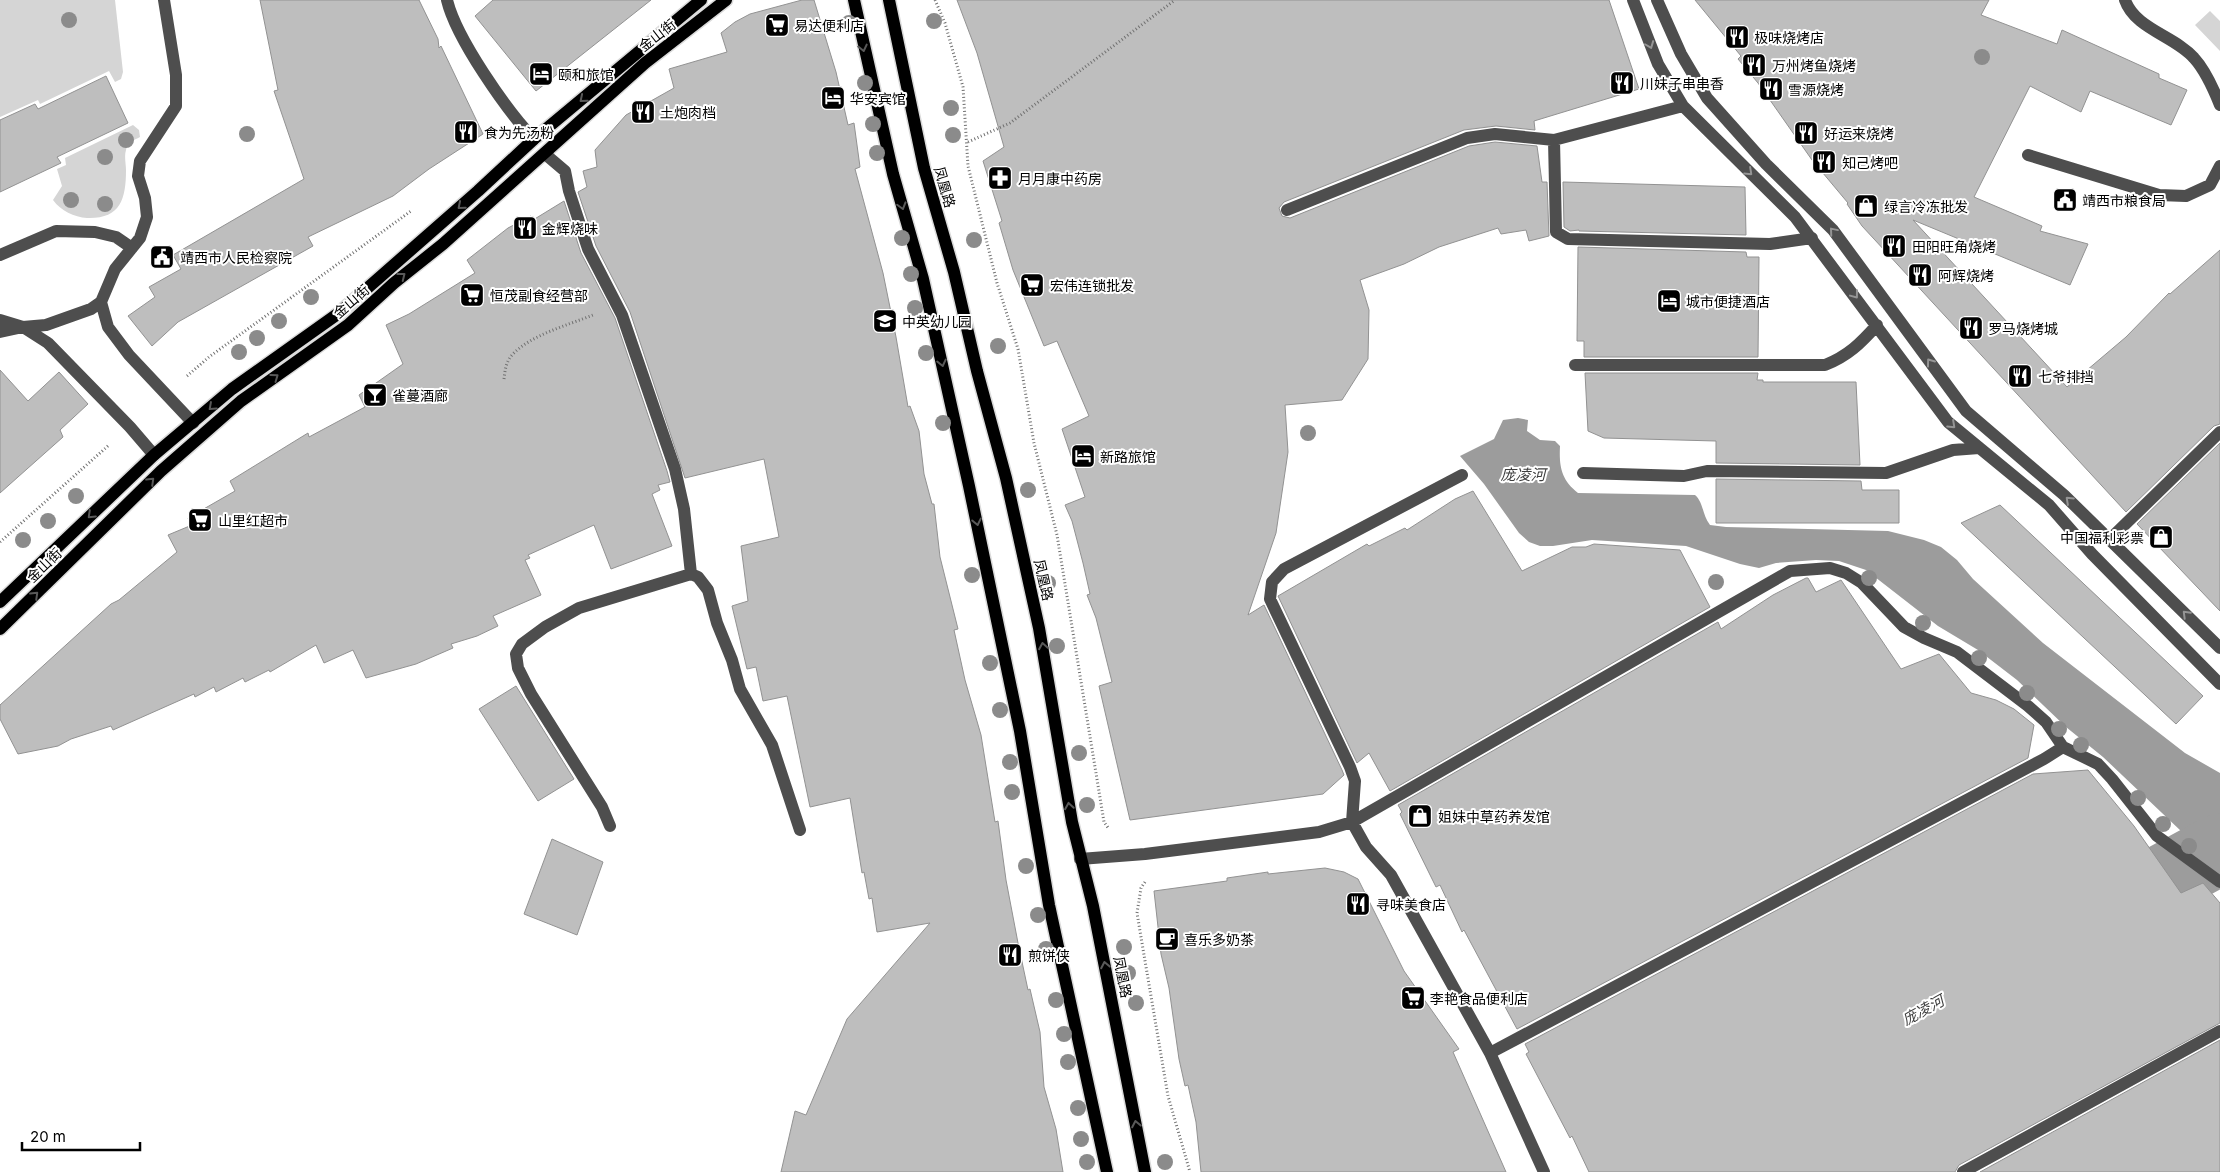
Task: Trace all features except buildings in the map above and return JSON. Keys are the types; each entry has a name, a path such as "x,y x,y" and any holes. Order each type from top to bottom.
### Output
{"main road":[{"name":"金山街","path":"0,602 154,455 232,390 338,313 478,191 534,139 701,0"},
{"name":"金山街","path":"0,629 161,471 234,406 348,325 545,154 645,62 726,0"},
{"path":"854,0 892,174 923,279 969,486 1020,731 1048,905 1107,1172"},
{"name":"凤凰路","path":"889,0 924,168 954,272 977,370 1006,478 1040,628 1072,822 1093,906 1145,1172"}],"street":[{"path":"164,0 176,75 176,106 140,161 138,176 145,198 147,217 140,238 115,269 102,302 108,327 129,355 193,424"},
{"path":"448,0 455,23 466,42 516,121 534,139"},
{"path":"1632,0 1658,64 1683,106 1781,203 1812,238 1948,422 2049,505 2092,554 2220,684"},
{"path":"1657,0 1681,54 1706,98 1766,164 1833,230 1966,411 2064,495 2110,538 2220,648"},
{"path":"2125,0 2133,16 2164,34 2194,58 2220,105"},
{"path":"1287,210 1467,138 1495,134 1554,140 1683,106"},
{"path":"1554,140 1556,232 1568,239 1770,244 1812,238"},
{"path":"545,154 565,171 569,191 588,249 622,315 675,469 684,509 690,574"},
{"path":"2028,155 2160,195 2186,196 2210,186 2220,166"},
{"path":"0,255 56,230 95,232 116,237 132,248"},
{"path":"0,332 46,325 91,309 102,302"},
{"path":"0,320 23,327 48,343 130,427 154,455"},
{"path":"1575,365 1825,365 1841,358 1860,345 1877,325"},
{"path":"2110,538 2220,432"},
{"path":"1583,473 1684,476 1706,470 1886,472 1953,450 1979,448"},
{"path":"1462,475 1284,569 1272,582 1270,599 1350,767 1354,780 1352,822 1366,847 1391,875 1490,1052 1544,1172"},
{"path":"1080,859 1145,854 1319,832 1352,822 1790,571 1809,568 1830,568 1846,573 1862,583 1904,627 1957,652 2028,706 2046,722 2063,746 2098,764 2157,836 2215,878"},
{"path":"610,826 602,807 531,694 518,668 516,654 522,644 579,608 690,574 698,577 708,590 740,689 772,745 800,830"},
{"path":"1490,1052 2035,764 2063,746"},
{"path":"1963,1172 2220,1031"}],"path":[{"path":"935,0 945,23 963,87 968,142 968,166 997,283 1018,349 1034,443 1057,535 1104,822 1111,833"},
{"path":"968,142 1010,123 1175,0"},
{"path":"167,395 208,357 416,207"},
{"path":"504,379 506,367 512,355 527,342 594,314 614,300"},
{"path":"0,542 130,427"},
{"path":"1146,881 1141,888 1137,913 1168,1096 1190,1172"}],"shaded area":[{"path":"0,0 115,0 123,72 121,79 115,82 109,71 40,104 38,100 0,117"},
{"path":"2210,11 2220,21 2220,51 2195,25"},
{"path":"133,125 139,130 140,137 131,142 127,148 125,155 125,190 119,206 107,215 87,218 73,215 60,207 53,200 62,186 57,169 66,165 65,158"}],"water":[{"name":"庞凌河","path":"1518,418 1528,420 1527,431 1540,440 1555,441 1560,446 1562,472 1568,483 1578,493 1695,495 1710,525 1888,531 1924,540 1941,547 2043,643 2185,753 2220,773 2220,865 2201,850 2103,757 2066,727 2017,680 1978,650 1938,626 1866,570 1839,561 1816,560 1776,563 1759,568 1740,564 1686,546 1592,540 1540,546 1529,542 1519,533 1484,484 1460,456 1494,439 1503,420"}],"waterway":[{"name":"庞凌河","path":"2113,907 2220,849"}],"place":[{"name":"易达便利店","path":"777,25"},
{"name":"极味烧烤店","path":"1737,37"},
{"name":"万州烤鱼烧烤","path":"1754,65"},
{"name":"颐和旅馆","path":"541,74"},
{"name":"川妹子串串香","path":"1622,83"},
{"name":"雪源烧烤","path":"1771,89"},
{"name":"华安宾馆","path":"833,98"},
{"name":"土炮肉档","path":"643,112"},
{"name":"食为先汤粉","path":"466,132"},
{"name":"好运来烧烤","path":"1806,133"},
{"name":"知己烤吧","path":"1824,162"},
{"name":"月月康中药房","path":"1000,178"},
{"name":"靖西市粮食局","path":"2065,200"},
{"name":"绿言冷冻批发","path":"1866,206"},
{"name":"金辉烧味","path":"525,228"},
{"name":"田阳旺角烧烤","path":"1894,246"},
{"name":"靖西市人民检察院","path":"162,257"},
{"name":"阿辉烧烤","path":"1920,275"},
{"name":"宏伟连锁批发","path":"1032,285"},
{"name":"恒茂副食经营部","path":"472,295"},
{"name":"城市便捷酒店","path":"1669,301"},
{"name":"中英幼儿园","path":"885,321"},
{"name":"罗马烧烤城","path":"1971,328"},
{"name":"七爷排挡","path":"2020,376"},
{"name":"雀蔓酒廊","path":"375,395"},
{"name":"新路旅馆","path":"1083,456"},
{"name":"山里红超市","path":"200,520"},
{"name":"中国福利彩票","path":"2161,537"},
{"name":"姐妹中草药养发馆","path":"1420,816"},
{"name":"寻味美食店","path":"1358,904"},
{"name":"喜乐多奶茶","path":"1167,939"},
{"name":"煎饼侠","path":"1010,955"},
{"name":"李艳食品便利店","path":"1413,998"}]}
